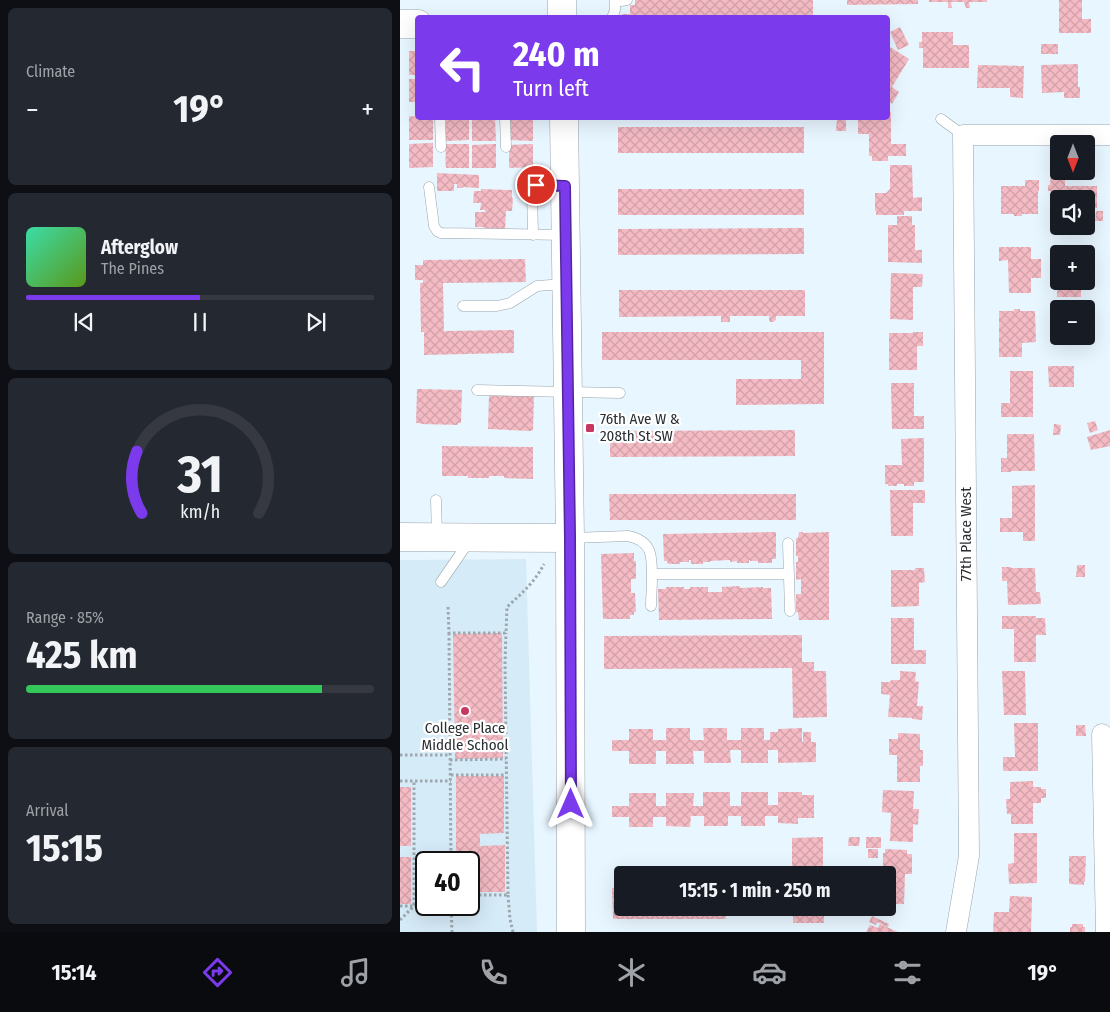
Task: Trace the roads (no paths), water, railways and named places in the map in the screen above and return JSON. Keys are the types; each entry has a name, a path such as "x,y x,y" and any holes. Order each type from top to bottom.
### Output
{"street":[{"path":"562,0 562,15"},
{"path":"400,24 415,24"},
{"path":"564,120 570,538 571,932"},
{"path":"963,135 1110,135"},
{"name":"77th Place West","path":"956,932 969,856 963,135"},
{"path":"400,537 570,538"},
{"path":"1102,734 1106,932"}],"lane":[{"path":"613,15 615,1 627,0"},
{"path":"940,119 963,135"},
{"path":"440,120 442,147"},
{"path":"505,120 506,147"},
{"path":"533,235 532,189 536,185 565,186"},
{"path":"430,187 434,226 437,231 442,233 566,235"},
{"path":"463,306 497,306 510,303 537,286 566,284"},
{"path":"477,390 620,393"},
{"path":"436,500 436,537"},
{"path":"570,538 628,536 642,541 650,551 652,559 651,606"},
{"path":"441,582 472,537"},
{"path":"788,543 790,611"},
{"path":"652,574 788,574"}],"place":[{"name":"76th Ave W & 208th St SW","path":"590,428"},
{"name":"College Place Middle School","path":"465,711"}]}
